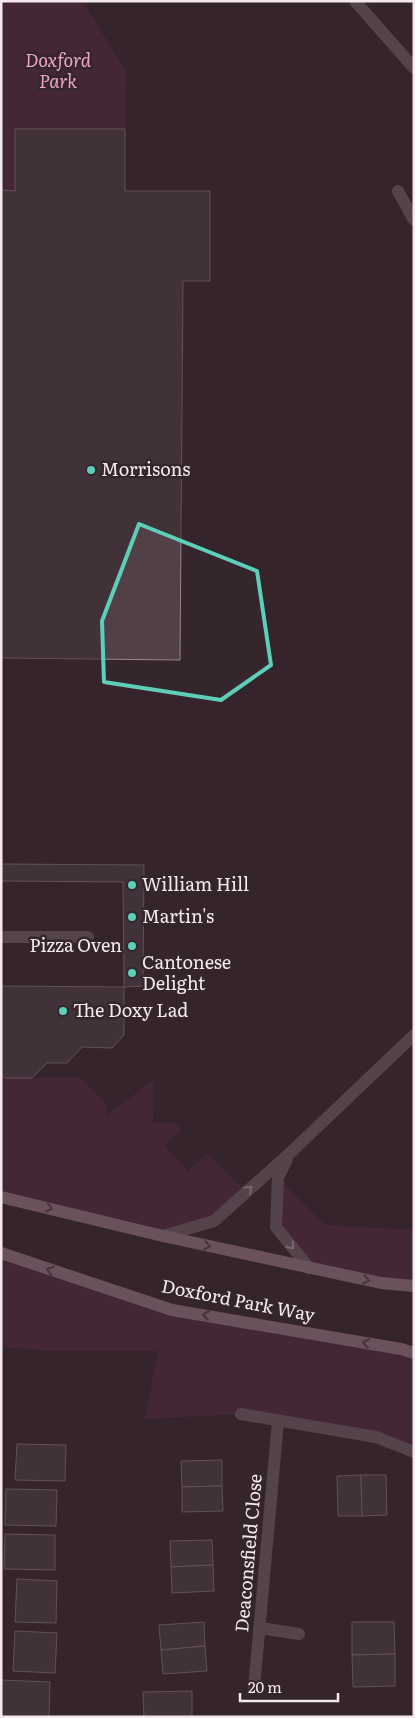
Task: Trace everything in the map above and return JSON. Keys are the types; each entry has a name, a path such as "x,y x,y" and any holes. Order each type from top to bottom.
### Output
{"main road":[{"path":"1,1197 163,1236 309,1268 381,1283 414,1286"},
{"name":"Doxford Park Way","path":"1,1253 172,1310 401,1349 414,1353"}],"street":[{"path":"355,1 414,68"},
{"path":"398,190 414,220"},
{"path":"1,937 88,937"},
{"path":"163,1236 214,1221 414,1035"},
{"path":"290,1152 278,1178 276,1227 309,1268"},
{"path":"241,1414 376,1436 414,1452"},
{"name":"Deaconsfield Close","path":"254,1688 278,1421"},
{"path":"260,1628 299,1634"}],"highlighted area":[{"path":"139,524 257,571 271,665 221,700 104,682 102,621"}],"green space":[{"name":"Doxford Park","path":"1,1 82,1 126,71 125,129 15,129 15,191 1,190"},
{"path":"1,1074 5,1078 81,1078 107,1104 107,1115 154,1080 153,1123 174,1122 182,1130 164,1146 188,1171 208,1153 233,1180 248,1190 214,1221 163,1236 1,1197"},
{"path":"278,1178 325,1225 414,1230 414,1286 309,1268 276,1227"},
{"path":"1,1253 172,1310 414,1353 414,1452 376,1437 241,1414 145,1419 158,1351 50,1351 1,1347"}],"building":[{"name":"Morrisons","path":"15,129 125,129 125,191 210,191 210,281 183,281 180,660 1,658 1,190 15,191"},
{"path":"1,864 144,865 143,986 124,987 123,882 1,881"},
{"name":"The Doxy Lad","path":"1,986 124,987 124,1035 112,1048 82,1047 67,1063 47,1063 32,1078 5,1078 1,1074"},
{"path":"17,1444 66,1445 65,1481 15,1480"},
{"path":"222,1460 222,1486 182,1487 181,1461"},
{"path":"361,1475 362,1516 338,1516 337,1476"},
{"path":"361,1475 386,1475 387,1515 362,1516"},
{"path":"222,1486 223,1511 182,1512 182,1487"},
{"path":"6,1489 57,1490 56,1526 5,1525"},
{"path":"5,1534 55,1535 55,1570 4,1569"},
{"path":"212,1540 213,1565 171,1567 170,1541"},
{"path":"213,1565 214,1591 172,1593 171,1567"},
{"path":"17,1579 57,1581 56,1623 15,1622"},
{"path":"204,1622 205,1646 161,1650 159,1625"},
{"path":"352,1622 394,1622 395,1654 352,1655"},
{"path":"15,1631 57,1633 55,1673 13,1671"},
{"path":"205,1646 207,1671 163,1674 161,1650"},
{"path":"395,1654 395,1686 353,1687 352,1655"},
{"path":"1,1680 50,1682 49,1717 1,1717"},
{"path":"192,1691 192,1717 144,1717 143,1692"}],"place":[{"name":"Morrisons","path":"91,470"},
{"name":"William Hill","path":"132,885"},
{"name":"Martin's","path":"132,917"},
{"name":"Pizza Oven","path":"132,946"},
{"name":"Cantonese Delight","path":"132,973"},
{"name":"The Doxy Lad","path":"63,1011"}]}
